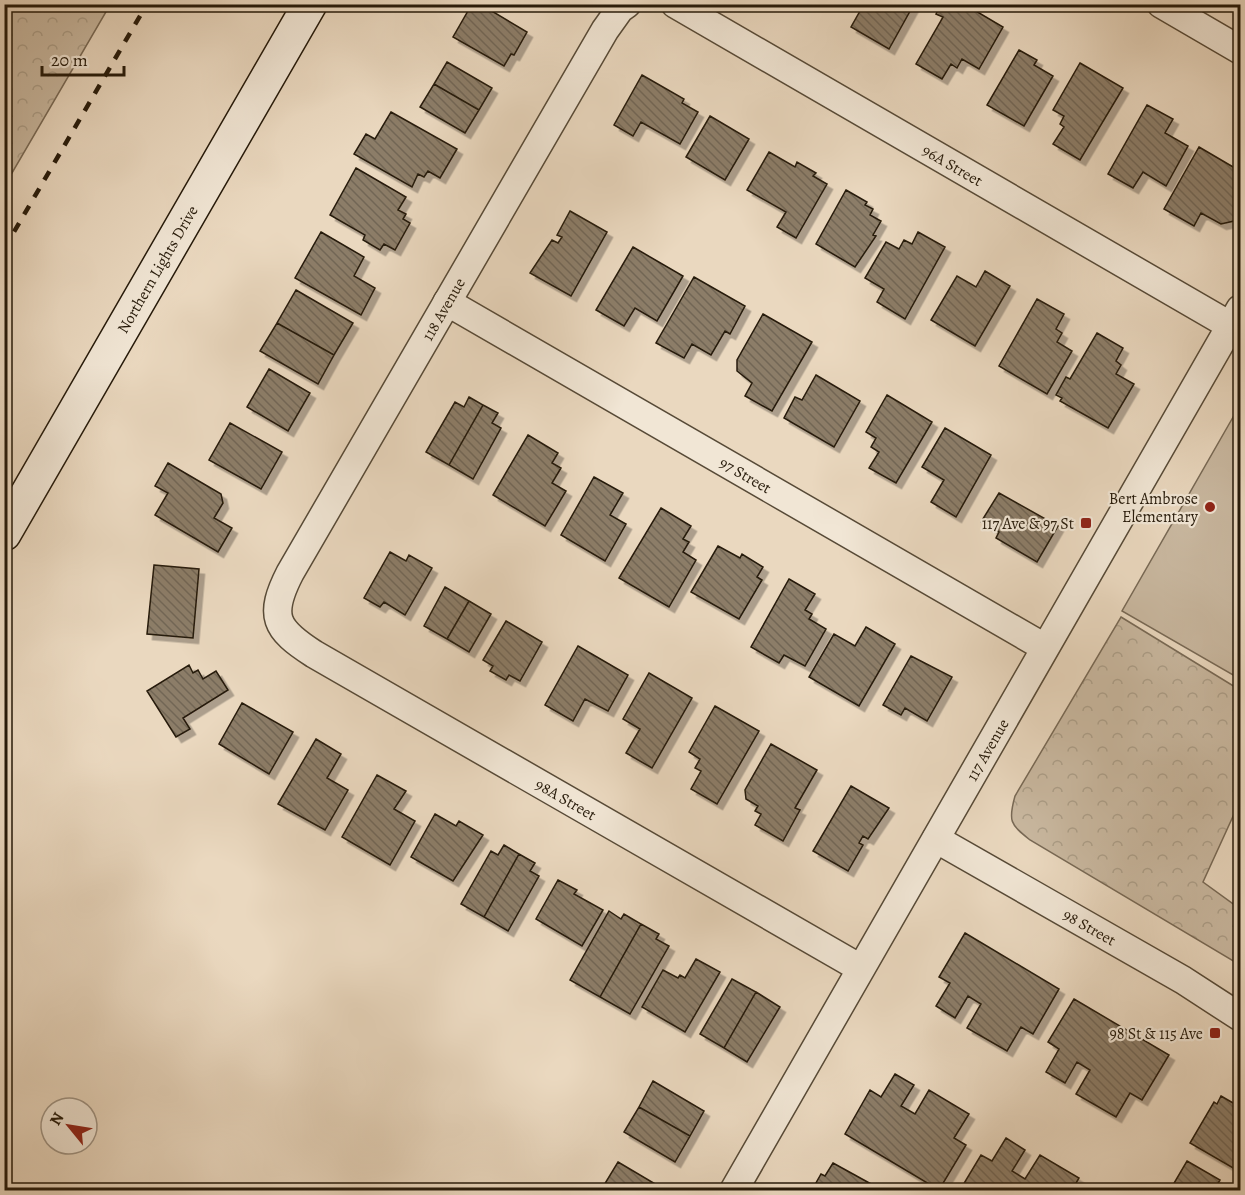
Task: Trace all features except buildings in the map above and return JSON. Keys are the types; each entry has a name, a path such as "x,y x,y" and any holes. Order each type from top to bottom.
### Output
{"main road":[{"name":"Northern Lights Drive","path":"4,534 310,4"}],"street":[{"name":"118 Avenue","path":"278,621 278,597 290,573 605,30 620,9 627,4"},
{"name":"96A Street","path":"675,4 1236,317"},
{"path":"1161,4 1240,50"},
{"name":"97 Street","path":"447,302 1044,647"},
{"name":"117 Avenue","path":"734,1191 1044,647 1236,317"},
{"name":"98A Street","path":"278,621 291,639 314,654 860,968"},
{"name":"98 Street","path":"936,839 1184,980 1240,1017"}],"green space":[{"path":"4,5 110,5 5,185"},
{"name":"Bert Ambrose Elementary","path":"1240,405 1240,679 1122,611"},
{"path":"1121,617 1240,690 1240,801 1203,882 1240,909 1240,965 1030,840 1018,830 1012,821 1015,796"}],"railway":[{"path":"4,249 147,4"}],"place":[{"name":"Bert Ambrose Elementary","path":"1210,507"},
{"name":"117 Ave & 97 St","path":"1086,523"},
{"name":"98 St & 115 Ave","path":"1215,1033"}]}
